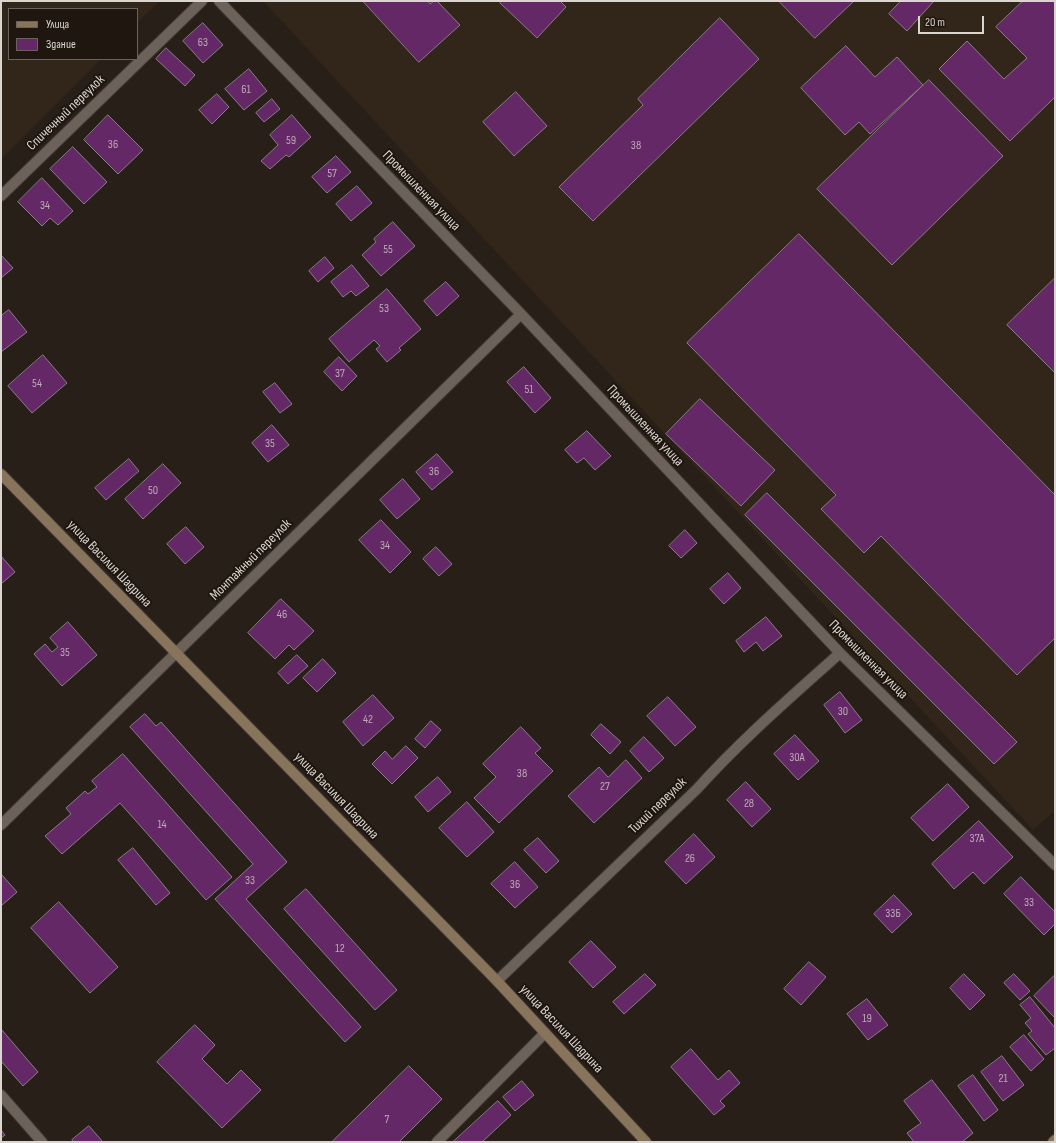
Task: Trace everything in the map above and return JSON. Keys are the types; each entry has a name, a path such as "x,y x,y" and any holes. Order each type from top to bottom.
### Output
{"street":[{"name":"Спичечный переулок","path":"1,196 202,1"},
{"name":"Промышленная улица","path":"219,1 521,314 840,653 1055,865"},
{"name":"Монтажный переулок","path":"1,825 521,314"},
{"name":"улица Василия Шадрина","path":"1,474 497,981 646,1142"},
{"name":"Тихий переулок","path":"497,981 697,789 720,763 757,727 840,653"},
{"path":"437,1142 545,1033"},
{"path":"1,1095 42,1142"}],"shaded area":[{"path":"1,1 160,1 138,22 138,8 8,8 8,60 100,60 1,159"},
{"path":"263,1 1055,1 1055,811 1033,830"}],"building":[{"path":"363,1 428,1 430,4 437,1 460,25 419,62"},
{"path":"502,1 560,1 566,7 537,38 500,3"},
{"path":"779,1 854,1 815,38"},
{"path":"901,1 934,1 907,31 889,14"},
{"path":"1023,1 1055,1 1055,97 1010,141 939,69 967,41 1004,79 1027,58 996,27"},
{"path":"720,18 759,59 593,221 559,187 643,105 638,99"},
{"path":"203,23 223,45 203,63 183,41"},
{"path":"846,46 875,77 897,57 923,85 870,134 859,122 845,135 801,88"},
{"path":"166,48 195,75 185,86 156,59"},
{"path":"249,69 267,91 244,110 225,89"},
{"path":"929,80 1003,156 892,265 817,189"},
{"path":"516,92 547,126 514,156 483,122"},
{"path":"217,94 229,107 212,124 199,110"},
{"path":"272,99 280,109 264,122 256,113"},
{"path":"108,115 143,150 118,174 84,140"},
{"path":"292,115 311,137 289,157 286,155 270,169 261,161 278,145 270,135"},
{"path":"73,147 107,182 84,204 50,169"},
{"path":"336,156 351,172 327,193 312,177"},
{"path":"42,178 73,211 58,225 50,218 42,226 18,202"},
{"path":"357,186 372,203 351,221 336,204"},
{"path":"393,222 415,246 381,276 362,255 376,242 374,239"},
{"path":"799,234 1055,495 1055,638 1017,675 881,536 864,553 821,509 836,495 687,343"},
{"path":"1,255 13,268 1,278"},
{"path":"325,257 334,268 318,282 309,271"},
{"path":"352,265 369,286 356,296 351,291 343,297 331,282"},
{"path":"1055,278 1055,373 1007,325"},
{"path":"446,282 459,296 437,316 424,301"},
{"path":"387,289 421,329 399,348 401,350 387,362 376,349 380,346 374,340 349,362 329,339"},
{"path":"9,310 27,332 1,352 1,316"},
{"path":"43,355 67,383 32,413 8,386"},
{"path":"339,357 357,376 342,391 324,372"},
{"path":"524,367 551,398 535,413 507,382"},
{"path":"275,383 292,404 280,413 263,392"},
{"path":"700,399 775,470 741,506 666,434"},
{"path":"272,425 289,445 268,462 252,443"},
{"path":"587,431 611,456 595,470 584,458 577,463 565,450"},
{"path":"437,454 453,472 432,490 416,472"},
{"path":"129,459 139,471 106,500 95,488"},
{"path":"163,464 181,483 143,519 125,499"},
{"path":"403,479 420,499 397,519 380,500"},
{"path":"767,493 1017,742 994,764 745,515"},
{"path":"381,520 411,552 390,573 359,540"},
{"path":"186,527 204,547 185,564 167,544"},
{"path":"685,530 697,543 681,558 669,546"},
{"path":"436,547 452,564 439,576 423,559"},
{"path":"1,556 15,572 1,584"},
{"path":"728,573 741,588 724,604 710,589"},
{"path":"281,599 314,631 294,650 289,645 275,659 248,633"},
{"path":"766,617 782,636 763,651 756,642 744,652 736,641"},
{"path":"68,622 97,655 62,686 34,654 45,644 52,652 58,647 50,638"},
{"path":"297,655 308,666 288,684 278,673"},
{"path":"323,659 336,673 317,692 303,678"},
{"path":"840,692 862,720 845,733 824,705"},
{"path":"373,695 394,718 363,746 343,722"},
{"path":"668,697 696,727 675,746 647,716"},
{"path":"145,714 156,726 161,722 287,862 246,899 361,1027 345,1042 215,899 253,864 130,727"},
{"path":"431,721 441,730 425,748 415,739"},
{"path":"601,724 621,742 610,754 591,735"},
{"path":"521,727 541,748 535,753 553,771 499,823 474,798 496,777 483,764"},
{"path":"795,735 819,761 798,780 774,754"},
{"path":"644,737 664,758 649,772 630,751"},
{"path":"406,746 418,758 392,784 372,764 385,751 392,759"},
{"path":"123,754 232,877 206,900 120,803 62,854 45,836 71,814 66,808 85,791 88,794 97,787 92,781"},
{"path":"626,760 642,778 594,823 568,796 599,767 608,777"},
{"path":"438,777 451,792 428,812 415,797"},
{"path":"746,782 771,809 752,827 727,800"},
{"path":"948,784 969,807 933,841 911,818"},
{"path":"467,802 494,832 467,857 439,828"},
{"path":"979,821 1013,857 984,884 973,872 954,889 932,864"},
{"path":"694,834 715,857 686,884 665,862"},
{"path":"538,838 559,861 546,873 524,850"},
{"path":"133,848 170,893 156,905 118,860"},
{"path":"515,862 538,887 515,908 491,884"},
{"path":"1,874 17,892 1,906"},
{"path":"1021,877 1055,912 1055,924 1044,935 1004,894"},
{"path":"306,889 397,990 375,1010 284,909"},
{"path":"894,895 912,914 892,933 874,914"},
{"path":"59,902 118,967 90,993 31,928"},
{"path":"591,941 616,967 593,988 569,962"},
{"path":"809,962 826,977 801,1005 784,989"},
{"path":"645,974 656,985 624,1014 613,1002"},
{"path":"964,974 985,995 970,1010 950,988"},
{"path":"1014,974 1030,991 1020,1000 1004,983"},
{"path":"1055,975 1055,1016 1054,1017 1034,996"},
{"path":"1030,997 1055,1028 1055,1048 1046,1055 1028,1034 1032,1031 1025,1023 1031,1018 1020,1005"},
{"path":"867,999 888,1025 868,1040 847,1014"},
{"path":"195,1025 215,1045 202,1059 227,1084 241,1070 261,1090 222,1128 157,1062"},
{"path":"1,1029 38,1072 23,1086 1,1061"},
{"path":"1024,1035 1044,1059 1031,1071 1010,1047"},
{"path":"691,1049 718,1080 729,1070 740,1083 720,1101 725,1106 714,1115 671,1067"},
{"path":"1002,1056 1024,1085 1003,1101 981,1072"},
{"path":"409,1066 442,1099 399,1142 332,1142"},
{"path":"973,1075 998,1110 984,1121 958,1086"},
{"path":"932,1080 973,1133 962,1142 914,1142 907,1133 921,1123 904,1101"},
{"path":"522,1081 534,1095 515,1111 503,1097"},
{"path":"498,1101 511,1115 482,1142 453,1142"},
{"path":"89,1126 103,1142 74,1142 72,1140"},
{"path":"1,1130 5,1135 1,1138"}]}
